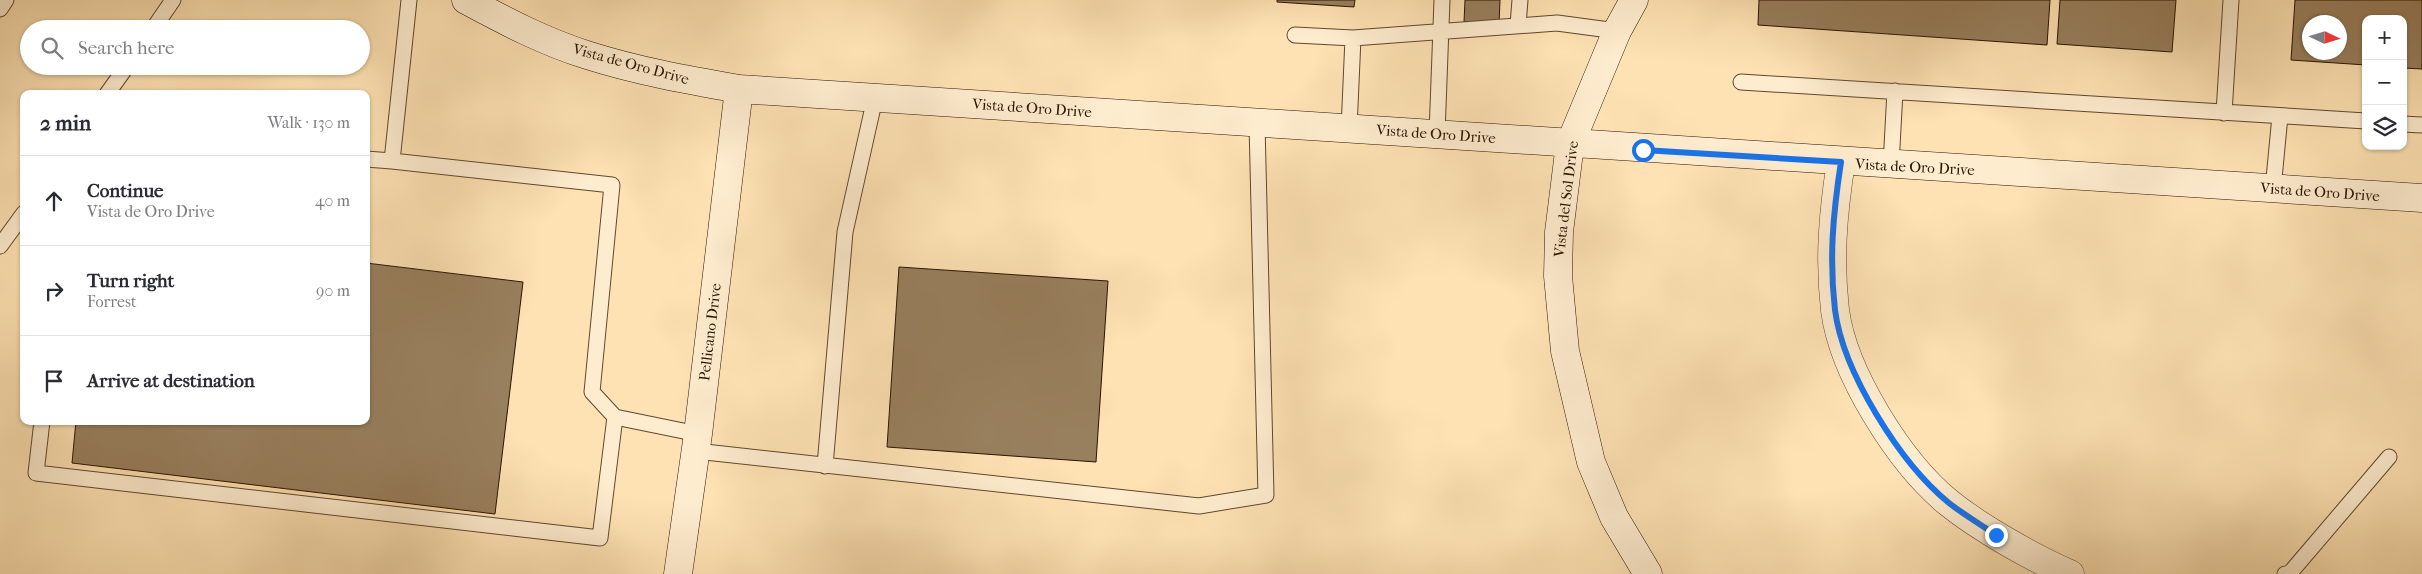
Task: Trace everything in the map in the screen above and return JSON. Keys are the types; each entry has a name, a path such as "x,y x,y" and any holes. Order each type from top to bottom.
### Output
{"street":[{"name":"Vista de Oro Drive","path":"466,0 514,26 586,55 662,76 739,89 1257,124 1349,128 1891,166 2422,198"},
{"name":"Vista del Sol Drive","path":"1634,0 1617,31 1570,144 1559,232 1558,276 1565,351 1591,462 1614,517 1648,574"},
{"name":"Pellicano Drive","path":"678,574 697,443 739,89"},
{"path":"1841,162 1832,223 1831,263 1835,312 1844,344 1859,384 1889,434 1925,480 1948,502 1996,535 2070,574"}],"lane":[{"path":"0,9 6,0"},
{"path":"159,20 173,0"},
{"path":"392,162 409,0"},
{"path":"1437,134 1439,32 1442,0"},
{"path":"1518,24 1520,0"},
{"path":"2224,112 2232,0"},
{"path":"1295,34 1352,38 1518,24 1557,23 1617,31"},
{"path":"1349,128 1352,38"},
{"path":"110,90 121,75"},
{"path":"1741,82 2362,121"},
{"path":"1891,166 1895,92"},
{"path":"825,466 845,232 875,98"},
{"path":"2273,189 2280,116"},
{"path":"370,159 612,184 592,392 614,417 697,443 825,466 1199,506 1266,495 1257,124"},
{"path":"2407,124 2422,125"},
{"path":"0,246 20,218"},
{"path":"42,425 36,473 600,538 614,417"},
{"path":"2285,574 2290,573 2389,457"}],"building":[{"path":"1277,0 1355,0 1354,7 1277,2"},
{"path":"1465,0 1500,0 1499,24 1464,22"},
{"path":"1759,0 2050,0 2047,45 1758,25"},
{"path":"2060,0 2176,0 2172,52 2057,44"},
{"path":"2295,0 2422,0 2422,69 2407,68 2407,15 2362,15 2362,65 2291,60"},
{"path":"370,263 523,282 495,514 72,463 76,425 370,425"},
{"path":"899,267 1108,281 1096,462 887,447"}],"route":[{"path":"1643,150 1841,162 1832,223 1831,263 1835,312 1844,344 1859,384 1889,434 1925,480 1948,502 1996,535"}]}
